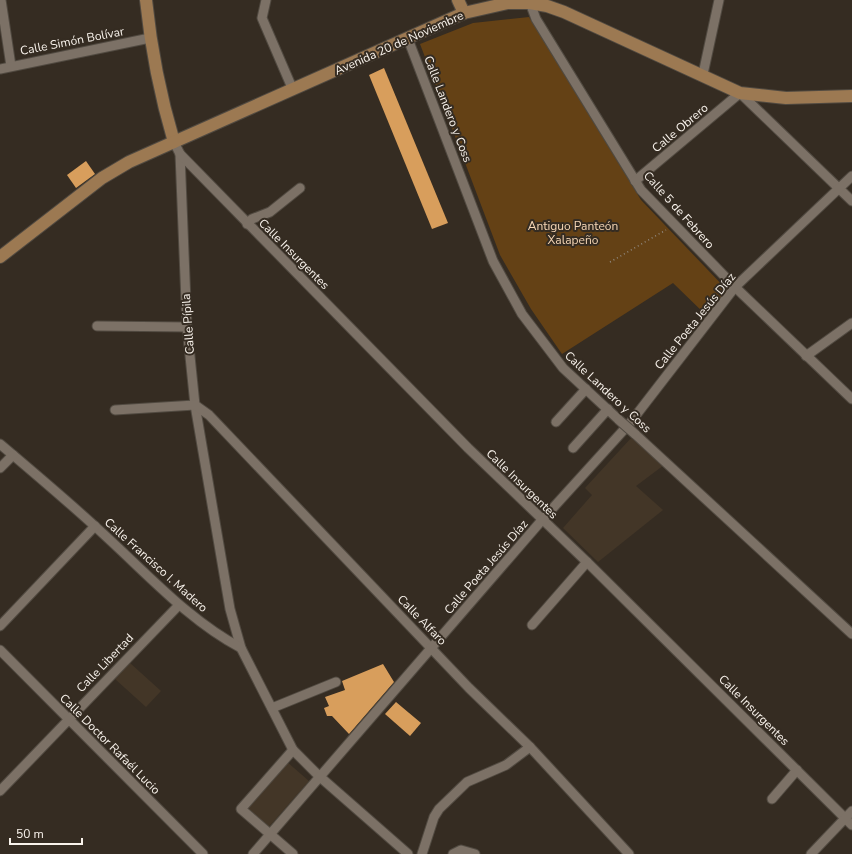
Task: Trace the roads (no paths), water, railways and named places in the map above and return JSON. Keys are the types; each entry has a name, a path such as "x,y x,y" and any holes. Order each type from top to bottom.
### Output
{"main road":[{"name":"Calle Pípila","path":"146,0 150,38 163,105 174,142"},
{"path":"458,0 464,13"},
{"name":"Avenida 20 de Noviembre","path":"0,257 102,178 129,162 464,13 508,3 530,2 564,12 703,74 740,93 786,98 852,96"}],"street":[{"path":"1,0 11,66"},
{"path":"266,0 262,18 293,90"},
{"path":"703,74 719,0"},
{"name":"Calle 5 de Febrero","path":"530,2 536,19 635,181 735,287 852,399"},
{"name":"Calle Simón Bolívar","path":"0,69 150,38"},
{"name":"Calle Landero y Coss","path":"408,39 493,261 522,314 553,357 619,420 852,634"},
{"path":"740,93 852,201"},
{"name":"Calle Obrero","path":"635,181 740,93"},
{"name":"Calle Pípila","path":"174,142 180,154 187,327 195,404 230,609 241,648"},
{"name":"Calle Insurgentes","path":"180,154 468,448 587,562 852,825"},
{"name":"Calle Poeta Jesús Díaz","path":"253,854 542,520 630,422 735,287 852,176"},
{"path":"247,224 252,219 270,212 300,188"},
{"path":"806,356 852,323"},
{"path":"97,326 187,327"},
{"path":"556,422 586,389"},
{"path":"115,410 195,404"},
{"name":"Calle Alfaro","path":"195,404 209,415 469,688 530,747 630,854"},
{"path":"573,448 608,409"},
{"name":"Calle Francisco I. Madero","path":"0,444 95,526 179,605 222,638 241,648"},
{"path":"0,468 13,455"},
{"path":"0,626 95,526"},
{"path":"532,625 587,562"},
{"name":"Calle Libertad","path":"0,791 68,718 179,605"},
{"path":"241,648 293,750 319,776 408,854"},
{"name":"Calle Doctor Rafaél Lucio","path":"0,650 203,854"},
{"path":"272,708 336,682"},
{"path":"422,854 434,817 439,809 467,782 506,766 530,747"},
{"path":"293,750 241,809 270,836 293,854"},
{"path":"772,799 798,770"},
{"path":"811,854 852,810"},
{"path":"453,854 461,850 475,854"}],"park label":[{"name":"Antiguo Panteón Xalapeño","path":"573,233"}]}
